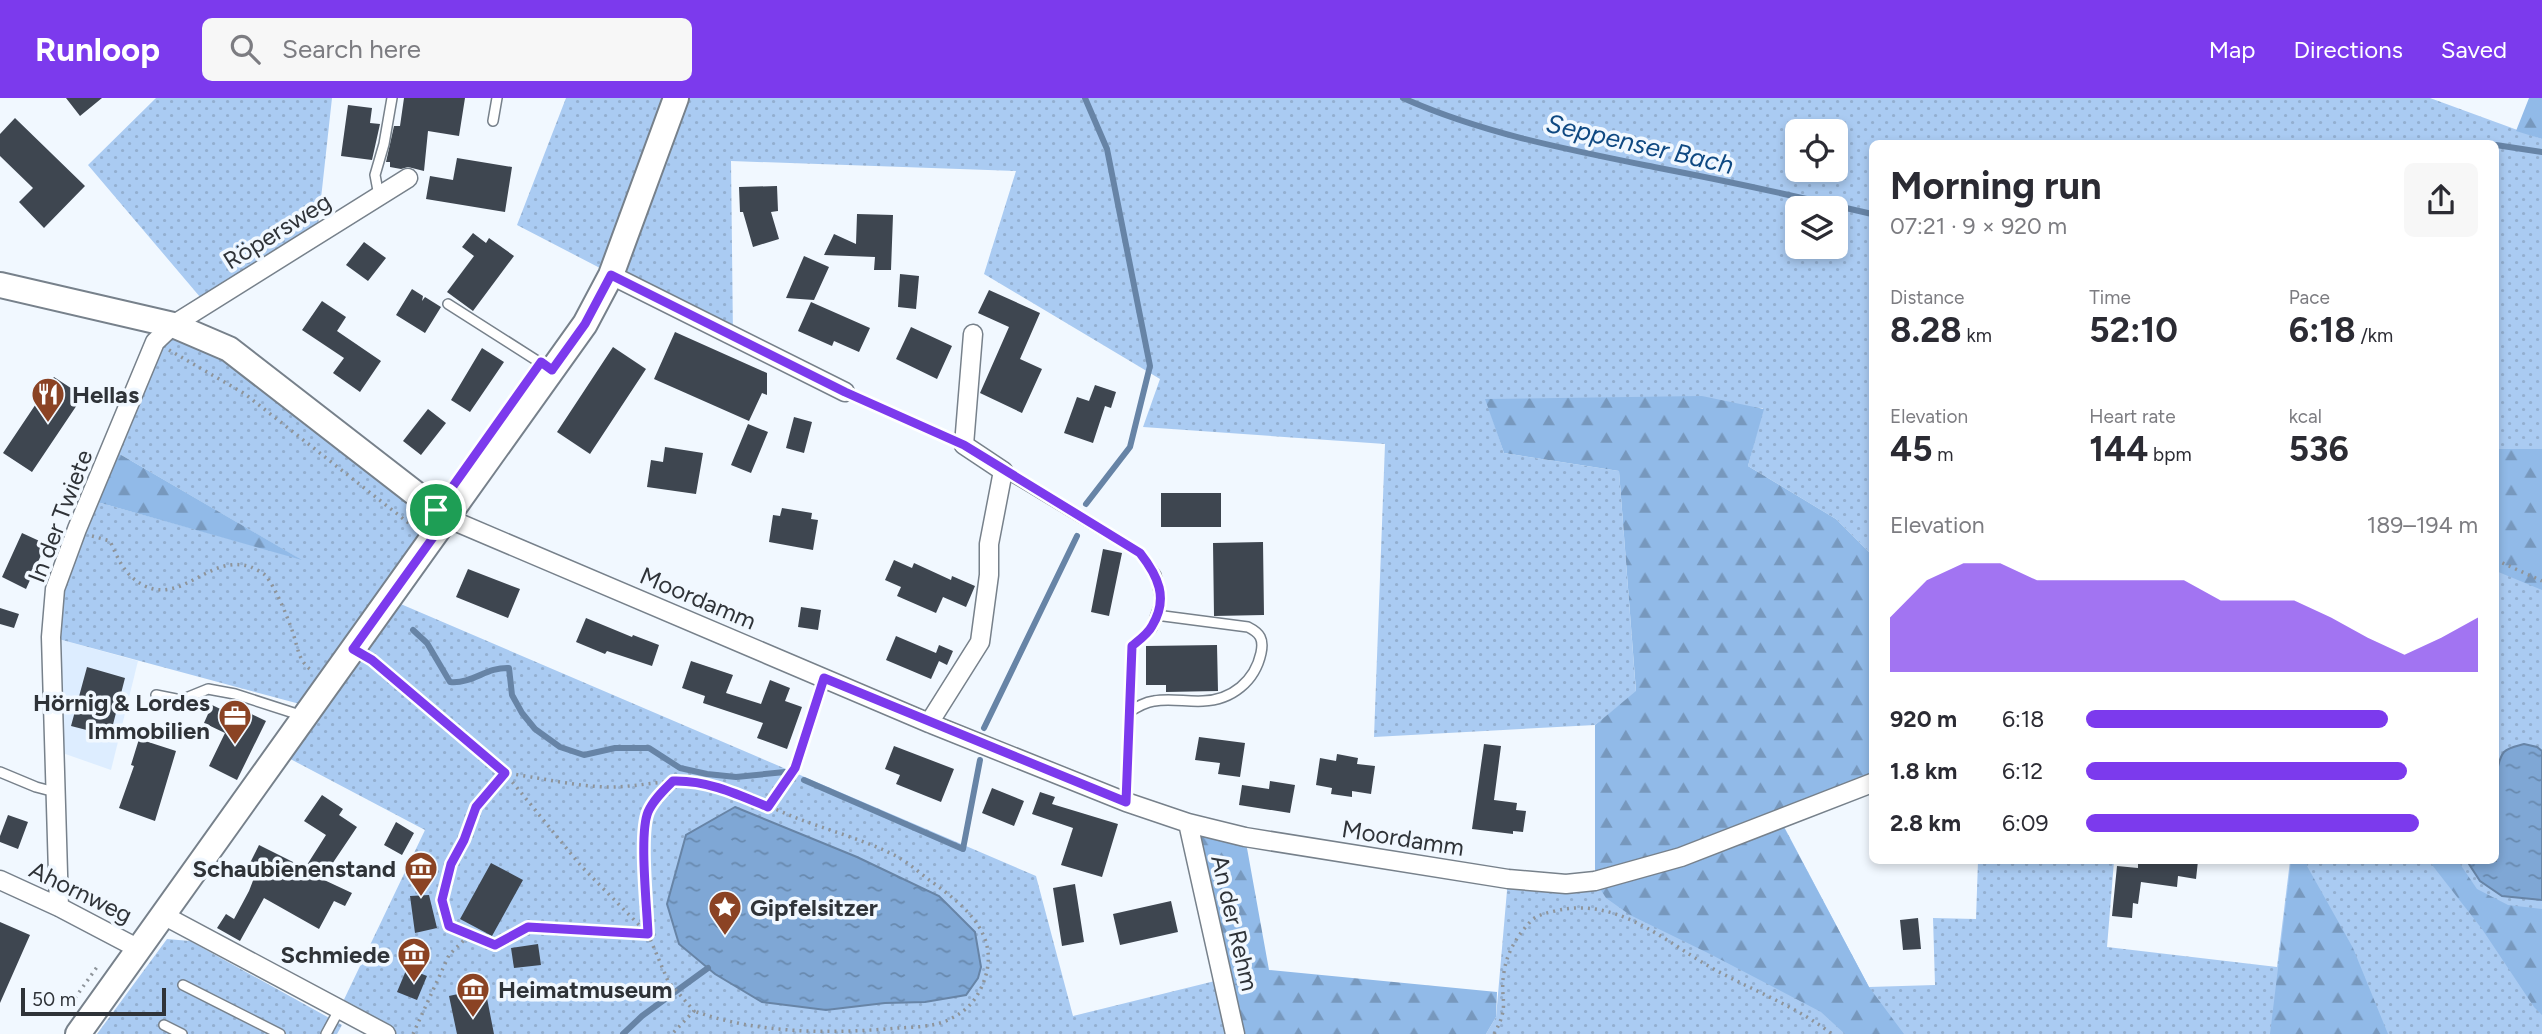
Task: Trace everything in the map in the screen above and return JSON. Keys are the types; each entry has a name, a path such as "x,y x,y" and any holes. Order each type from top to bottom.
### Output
{"main road":[{"path":"78,1034 585,324 611,275 676,98"},
{"path":"0,285 164,334 229,349 447,518"}],"street":[{"name":"Röpersweg","path":"164,334 408,178"},
{"path":"611,275 845,392"},
{"name":"In der Twiete","path":"59,907 51,637 55,589 77,529 164,334"},
{"path":"929,723 980,642 989,575 989,544 1003,471 964,445 973,334"},
{"name":"Moordamm","path":"447,518 929,723 1126,802 1245,837 1508,879 1566,884 1595,881 1681,857 1869,784"},
{"name":"An der Rehm","path":"1188,822 1235,1034"},
{"name":"Ahornweg","path":"0,880 139,949"},
{"path":"163,915 379,1032"}],"lane":[{"path":"379,196 375,174 384,144 392,98"},
{"path":"493,121 497,98"},
{"path":"448,304 552,370"},
{"path":"1003,471 1140,553 1156,575 1161,602 1152,628 1132,646 1126,802"},
{"path":"1129,712 1152,701 1221,699 1242,688 1258,666 1262,640 1258,633 1248,627 1156,615"},
{"path":"156,695 181,700 208,690 235,694 304,717"},
{"path":"0,772 36,788 55,792"},
{"path":"183,985 280,1034"},
{"path":"326,1034 340,1010"},
{"path":"163,1025 182,1034"}],"path":[{"path":"164,334 419,531"},
{"path":"845,392 964,445"},
{"path":"77,529 110,541 128,576 154,590 169,590 181,586 228,564 253,568 265,575 293,633 301,662 315,672"},
{"path":"2499,561 2542,581"},
{"path":"353,649 372,660 505,773 581,866 648,934"},
{"path":"768,807 795,768 824,678"},
{"path":"505,773 609,787 673,781 704,783 899,858 958,901 976,921 985,937 988,967 977,997 966,1010 948,1021 866,1031 788,1031 722,1021 694,1012 668,981 648,934 644,841 648,813 660,794 673,781"},
{"path":"505,773 476,807 464,840 451,864 442,900 449,926 495,945 528,927 648,934"},
{"path":"1494,1034 1503,1018 1503,974 1510,950 1533,918 1564,908 1613,912 1638,923 1710,967 1812,1019 1832,1034"},
{"path":"413,1034 449,955 476,928"},
{"path":"672,1034 694,1012"}],"shaded area":[{"path":"156,98 332,98 317,235 206,304 88,165"},
{"path":"566,98 2430,98 2542,139 2542,449 2499,449 2499,140 1869,140 1869,552 1836,519 1748,466 1763,408 1486,399 1504,453 1619,471 1636,692 1595,725 1374,737 1385,444 1143,427 1160,379 984,274 1016,171 731,161 733,337 517,225"},
{"path":"173,325 229,349 447,518 389,599 1036,876 1073,1016 1223,979 1235,1034 386,1034 339,1010 425,830 279,753 311,707 51,637 55,589 90,500 298,558 111,449"},
{"path":"2499,561 2542,581 2542,1034 1486,1034 1496,1017 1508,879 1566,884 1780,819 1869,987 1935,985 1933,918 1976,919 1978,864 2114,864 2107,947 2277,967 2290,864 2499,864"},
{"path":"51,637 138,661 111,770 54,750"},
{"path":"167,939 190,941 342,1025 337,1034 97,1034"}],"green space":[{"path":"2529,98 2542,98 2542,139 2516,131"},
{"path":"1702,396 1764,409 1748,466 1836,519 1869,552 1869,784 1780,820 1869,987 1904,1034 1845,1034 1821,1012 1630,915 1606,898 1595,881 1595,725 1636,691 1619,471 1504,453 1485,399"},
{"path":"111,449 302,560 90,500"},
{"path":"2499,449 2542,449 2542,590 2499,572"},
{"path":"1188,823 1245,837 1269,970 1497,992 1496,1017 1486,1034 1235,1034"},
{"path":"2291,864 2307,864 2353,948 2388,1034 2270,1034"},
{"path":"2431,864 2460,864 2477,889 2508,905 2542,909 2542,1015 2534,1007 2482,929"}],"water":[{"path":"2524,744 2542,751 2542,900 2502,896 2480,881 2469,864 2499,864 2499,765 2504,752"},
{"path":"735,807 857,857 939,896 975,932 981,967 978,978 966,995 925,1002 885,1003 826,1010 762,1002 715,974 679,944 667,904 686,835"}],"building":[{"path":"66,98 102,98 80,116"},
{"path":"404,98 465,98 459,136 428,131 424,171 408,167 390,167 390,162 386,162 394,126 400,126"},
{"path":"348,105 372,108 370,123 380,124 372,160 341,156"},
{"path":"15,118 85,186 44,228 19,202 33,188 0,156 0,134"},
{"path":"457,158 512,167 505,212 426,199 430,176 453,180"},
{"path":"777,186 778,211 771,212 779,239 753,247 743,212 740,212 739,187"},
{"path":"857,214 893,215 891,270 874,270 875,257 824,255 834,234 856,244"},
{"path":"473,233 486,243 489,238 514,256 473,311 447,292 474,256 462,247"},
{"path":"364,242 386,258 368,281 346,265"},
{"path":"804,256 829,267 814,300 786,298"},
{"path":"900,274 919,276 916,309 898,307"},
{"path":"412,289 423,296 422,301 425,297 441,307 425,333 396,315"},
{"path":"989,290 1040,313 1020,359 1042,369 1022,413 980,393 1009,327 978,313"},
{"path":"322,301 346,317 337,331 381,361 360,392 333,373 344,358 302,330"},
{"path":"811,302 870,328 859,352 834,341 832,346 798,331"},
{"path":"911,327 952,346 937,379 896,359"},
{"path":"675,332 767,373 767,395 762,393 749,421 654,379"},
{"path":"613,347 646,369 590,454 557,432"},
{"path":"482,348 504,362 470,412 451,400"},
{"path":"54,377 83,396 32,472 3,453"},
{"path":"1095,385 1116,392 1111,408 1105,406 1093,443 1064,433 1077,397 1089,401"},
{"path":"428,409 446,423 421,455 403,441"},
{"path":"794,417 812,422 804,453 786,448"},
{"path":"748,424 768,432 751,473 731,465"},
{"path":"665,447 703,453 696,494 647,487 651,460 663,462"},
{"path":"1161,493 1221,493 1221,527 1161,527"},
{"path":"782,508 812,513 811,519 818,520 813,550 769,542 773,515 780,516"},
{"path":"22,533 46,544 26,589 2,577"},
{"path":"1263,542 1264,615 1214,616 1213,543"},
{"path":"1103,549 1122,553 1109,616 1091,612"},
{"path":"894,560 912,568 914,563 951,580 952,576 975,586 966,607 943,597 936,613 897,596 901,587 885,580"},
{"path":"468,569 520,589 508,618 456,597"},
{"path":"801,607 821,610 818,630 798,627"},
{"path":"0,608 19,614 14,628 0,624"},
{"path":"586,618 659,645 652,666 607,651 605,654 576,642"},
{"path":"896,636 936,653 939,645 953,651 947,665 939,661 931,679 886,660"},
{"path":"1217,645 1218,691 1166,692 1166,685 1146,685 1146,646"},
{"path":"691,661 733,675 726,693 761,704 770,680 790,688 785,701 802,707 787,749 757,738 763,723 703,703 705,696 682,688"},
{"path":"87,667 125,678 110,736 71,726"},
{"path":"212,705 233,715 237,707 266,721 237,780 209,766 225,733 204,723"},
{"path":"1199,737 1245,743 1240,777 1218,774 1220,763 1195,760"},
{"path":"139,739 176,751 155,821 119,808 134,766 131,765"},
{"path":"1484,744 1501,746 1494,800 1517,803 1516,810 1526,811 1523,832 1513,831 1513,834 1472,829"},
{"path":"894,746 954,769 941,802 896,784 900,775 885,769"},
{"path":"1337,754 1358,758 1357,764 1375,766 1371,794 1352,791 1352,797 1331,794 1332,788 1316,785 1320,758 1336,761"},
{"path":"1270,781 1295,785 1290,813 1239,805 1242,785 1269,789"},
{"path":"992,788 1024,801 1014,826 982,813"},
{"path":"1040,792 1055,797 1052,804 1118,824 1102,877 1061,865 1073,828 1032,814"},
{"path":"322,795 343,809 339,815 357,827 322,879 352,893 345,906 334,901 319,929 264,898 240,941 217,928 226,914 234,919 249,891 254,878 245,873 259,845 305,868 326,835 304,821"},
{"path":"8,815 28,822 18,849 0,842"},
{"path":"396,822 414,833 402,855 384,845"},
{"path":"491,863 523,880 492,936 460,919"},
{"path":"2138,864 2198,864 2196,879 2178,876 2177,887 2141,882 2138,904 2133,903 2132,918 2112,916 2117,866 2138,868"},
{"path":"1075,884 1084,942 1062,946 1053,888"},
{"path":"429,895 437,928 415,933 410,896"},
{"path":"1171,901 1178,932 1120,945 1113,914"},
{"path":"1918,918 1921,949 1903,950 1900,920"},
{"path":"0,922 30,935 0,1003"},
{"path":"538,944 541,965 514,968 511,948"},
{"name":"Schmiede","path":"407,968 427,976 417,1000 397,992"},
{"name":"Heimatmuseum","path":"485,988 494,1034 457,1034 449,996"}],"waterway":[{"path":"1085,98 1107,149 1150,366 1130,447 1086,504"},
{"name":"Seppenser Bach","path":"1403,98 1463,121 1526,139 1869,213"},
{"name":"Seppenser Bach","path":"2499,145 2542,152"},
{"path":"984,728 1077,536"},
{"path":"413,630 427,643 450,682 466,681 493,670 509,668 512,695 522,713 535,729 560,747 584,755 615,748 649,748 680,768 707,774 736,777 785,772"},
{"path":"804,780 963,849 980,760"},
{"path":"623,1034 642,1016 708,968"}],"place":[{"name":"Hellas","path":"48,424"},
{"name":"Hörnig & Lordes Immobilien","path":"235,746"},
{"name":"Schaubienenstand","path":"421,898"},
{"name":"Gipfelsitzer","path":"725,937"},
{"name":"Schmiede","path":"414,984"},
{"name":"Heimatmuseum","path":"473,1019"}],"route":[{"path":"611,275 845,392 964,445 1140,553 1156,575 1161,602 1152,628 1132,646 1126,802 824,678 795,768 768,807 704,783 673,781 660,794 648,813 644,841 648,934 528,927 495,945 468,936 449,926 442,900 451,864 464,840 476,807 505,773 372,660 353,649 447,518 436,510 541,362 552,370 585,324 611,275"}]}
